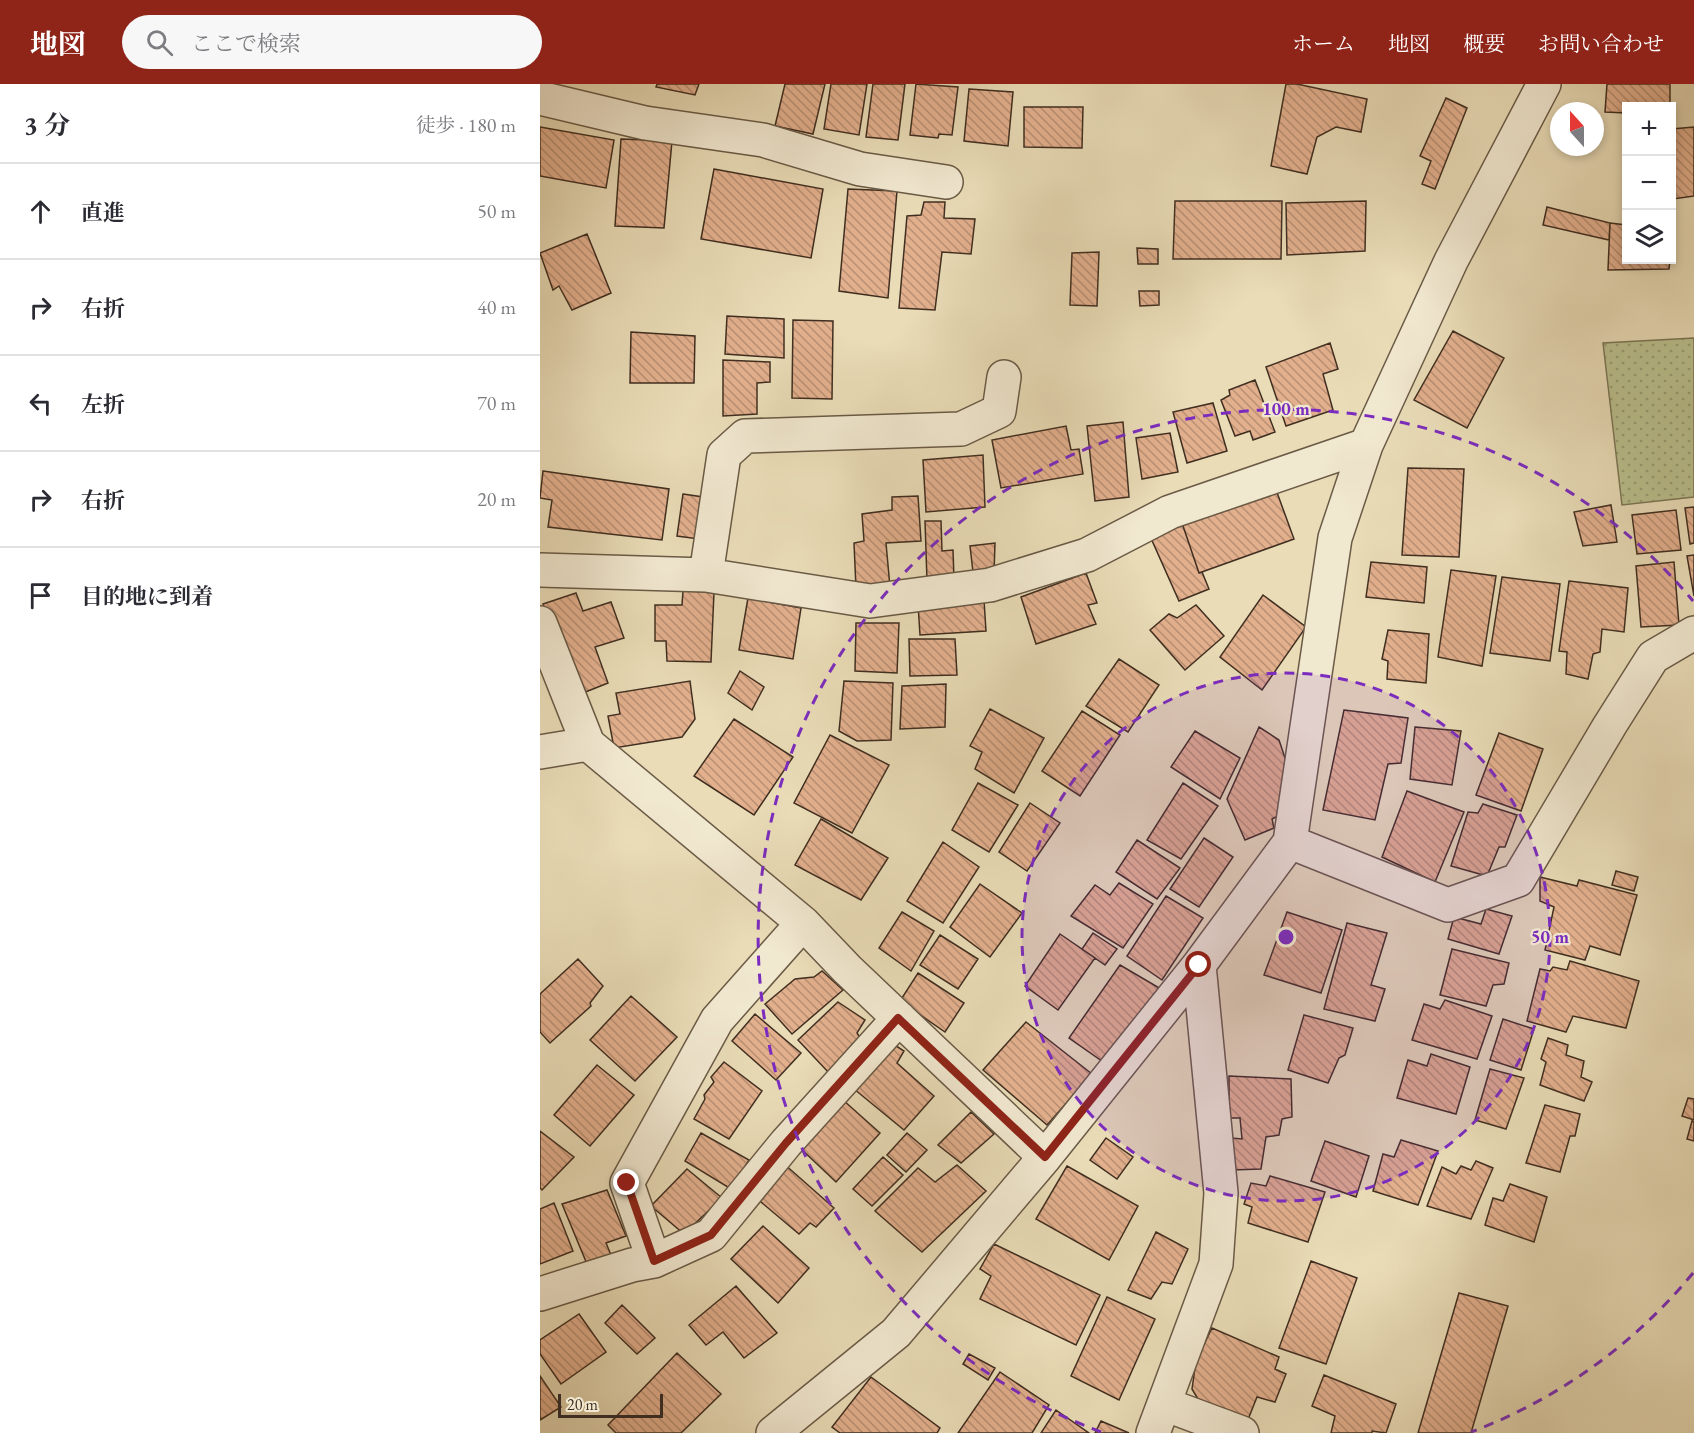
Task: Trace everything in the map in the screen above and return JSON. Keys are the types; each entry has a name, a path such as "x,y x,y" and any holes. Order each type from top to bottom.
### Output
{"street":[{"path":"773,1433 896,1333 1045,1157 1199,965 1290,842 1335,538 1366,445 1451,261 1544,84"},
{"path":"540,98 645,123 763,140 860,170 946,182"},
{"path":"706,575 724,455 745,436 961,429 999,411 1004,377"},
{"path":"540,570 706,575 870,601 990,585 1087,555 1170,512 1366,445"},
{"path":"540,623 588,744 803,923 847,969 1045,1157"},
{"path":"1290,842 1448,905 1518,880 1653,657 1694,633"},
{"path":"540,752 588,744"},
{"path":"654,1261 627,1183 717,1020 803,923"},
{"path":"1199,965 1221,1193 1216,1264 1158,1419 1242,1433"},
{"path":"540,1294 654,1261 711,1235 786,1143 898,1018"}],"green space":[{"path":"1694,338 1694,497 1622,505 1603,343"}],"building":[{"path":"657,84 699,84 695,95 656,87"},
{"path":"785,84 825,84 813,134 775,126"},
{"path":"831,84 867,84 859,135 824,129"},
{"path":"873,84 905,84 898,140 866,137"},
{"path":"916,84 958,87 952,135 939,134 938,138 910,135"},
{"path":"1286,84 1297,84 1367,99 1361,132 1336,127 1317,137 1307,174 1271,166"},
{"path":"1607,84 1670,84 1670,102 1622,102 1622,113 1605,112"},
{"path":"969,89 1013,92 1008,146 964,141"},
{"path":"1446,98 1467,108 1435,189 1422,184 1431,161 1420,156"},
{"path":"1024,107 1083,107 1082,148 1024,147"},
{"path":"540,127 614,140 606,188 540,176"},
{"path":"1694,127 1694,196 1676,199 1676,156 1676,129"},
{"path":"621,139 672,141 664,228 615,226"},
{"path":"714,169 823,189 811,258 701,239"},
{"path":"848,189 897,191 888,298 839,291"},
{"path":"1175,201 1282,201 1281,259 1173,259"},
{"path":"1366,201 1365,251 1287,255 1286,203"},
{"path":"924,202 945,202 944,218 975,219 971,254 942,252 935,310 899,308 907,216 921,215"},
{"path":"1547,207 1610,223 1609,240 1543,225"},
{"path":"1610,223 1622,224 1622,264 1670,264 1669,269 1608,270"},
{"path":"587,234 611,293 572,310 559,286 553,290 540,253"},
{"path":"1137,248 1158,249 1158,264 1138,264"},
{"path":"1099,252 1097,306 1070,305 1072,253"},
{"path":"1139,291 1159,291 1159,305 1140,306"},
{"path":"727,316 784,319 784,358 725,354"},
{"path":"793,320 833,321 832,399 792,398"},
{"path":"1453,331 1504,358 1467,428 1414,400"},
{"path":"631,332 695,336 694,383 630,383"},
{"path":"1330,343 1338,369 1323,374 1333,410 1286,426 1266,367"},
{"path":"723,360 770,362 770,382 757,383 757,414 723,416"},
{"path":"1255,380 1275,432 1253,440 1250,431 1235,436 1221,400 1230,395 1229,390"},
{"path":"1213,403 1227,451 1187,463 1173,412"},
{"path":"1123,422 1129,497 1095,501 1087,426"},
{"path":"1066,426 1071,450 1079,449 1083,474 1001,488 992,440"},
{"path":"1170,433 1178,472 1142,479 1136,438"},
{"path":"983,455 985,507 926,512 923,460"},
{"path":"1408,468 1464,469 1459,557 1402,555"},
{"path":"543,471 669,489 662,540 548,527 552,500 540,498"},
{"path":"1275,487 1294,539 1199,573 1181,520"},
{"path":"683,494 703,497 699,539 677,536"},
{"path":"918,496 921,541 886,543 890,587 856,588 854,543 864,541 862,514 892,510 892,497"},
{"path":"1611,505 1617,542 1583,546 1574,512"},
{"path":"1694,507 1694,543 1690,544 1685,508"},
{"path":"1676,510 1681,550 1637,554 1632,515"},
{"path":"1181,520 1199,573 1202,572 1209,589 1179,601 1150,536"},
{"path":"925,521 941,521 942,551 953,550 954,579 927,581"},
{"path":"995,543 994,573 973,572 970,546"},
{"path":"1694,555 1694,596 1687,556"},
{"path":"1371,562 1427,567 1424,603 1366,597"},
{"path":"1674,562 1679,625 1641,627 1636,566"},
{"path":"1451,570 1496,576 1482,666 1438,657"},
{"path":"1086,573 1097,603 1088,605 1096,624 1036,644 1021,597"},
{"path":"1502,577 1560,584 1550,661 1490,653"},
{"path":"1569,581 1628,588 1624,632 1602,629 1600,652 1593,654 1588,679 1566,674 1567,652 1559,651"},
{"path":"683,591 714,592 711,662 667,661 666,641 655,641 655,605 682,605"},
{"path":"576,593 583,611 611,602 624,638 595,647 608,683 578,695 543,604"},
{"path":"1263,595 1306,627 1262,690 1220,657"},
{"path":"748,598 801,608 793,659 739,650"},
{"path":"984,600 986,631 920,635 918,604"},
{"path":"1196,605 1224,636 1185,670 1150,630 1169,614 1177,618"},
{"path":"856,623 899,623 897,673 855,671"},
{"path":"1388,630 1429,634 1426,683 1387,679 1388,661 1382,659"},
{"path":"909,639 955,639 957,675 910,676"},
{"path":"1119,659 1159,685 1128,732 1086,706"},
{"path":"740,671 764,687 752,710 728,693"},
{"path":"690,681 695,719 682,737 614,748 608,716 620,714 616,693"},
{"path":"844,681 893,683 891,740 857,741 839,731"},
{"path":"946,684 945,727 900,729 902,686"},
{"path":"990,709 1044,738 1014,793 975,769 982,752 970,746"},
{"path":"1344,710 1408,718 1401,763 1388,764 1375,820 1323,810"},
{"path":"1082,711 1120,735 1080,796 1042,771"},
{"path":"734,719 793,757 754,815 694,776"},
{"path":"1259,727 1279,740 1289,770 1278,816 1272,819 1274,828 1245,840 1227,799"},
{"path":"1415,727 1461,731 1452,785 1410,779"},
{"path":"1195,731 1240,758 1220,799 1171,767"},
{"path":"1499,733 1543,749 1521,811 1476,795"},
{"path":"830,735 889,765 852,833 794,803"},
{"path":"978,783 1018,805 989,852 952,830"},
{"path":"1183,783 1218,806 1181,859 1147,840"},
{"path":"1407,791 1464,812 1435,882 1382,857"},
{"path":"1030,803 1060,823 1027,871 999,852"},
{"path":"1483,804 1517,815 1505,847 1499,847 1487,876 1451,866 1468,812 1478,813"},
{"path":"821,819 888,858 861,900 795,865"},
{"path":"1204,838 1233,857 1199,907 1170,889"},
{"path":"1137,840 1180,868 1157,899 1116,872"},
{"path":"943,842 979,867 943,923 907,901"},
{"path":"1616,871 1638,877 1634,891 1612,885"},
{"path":"1540,877 1577,886 1579,880 1637,895 1620,955 1590,946 1585,960 1545,950 1554,907 1540,901"},
{"path":"1119,883 1153,904 1123,948 1071,916 1095,885 1110,895"},
{"path":"980,884 1022,913 990,957 950,927"},
{"path":"1166,896 1203,918 1162,980 1127,956"},
{"path":"1486,909 1512,916 1499,954 1448,939 1454,917 1481,924"},
{"path":"902,912 934,931 911,971 879,948"},
{"path":"1287,912 1342,930 1321,993 1264,975"},
{"path":"1347,923 1387,933 1371,985 1385,989 1375,1021 1324,1009"},
{"path":"1093,933 1117,949 1105,965 1082,949"},
{"path":"1060,934 1095,958 1058,1010 1025,986"},
{"path":"940,935 978,959 958,989 920,965"},
{"path":"1452,949 1509,963 1504,984 1493,985 1486,1006 1440,995"},
{"path":"578,959 603,986 590,1003 591,1006 550,1043 540,1032 540,994"},
{"path":"1570,961 1639,981 1626,1028 1573,1016 1566,1032 1527,1021 1540,969 1550,971 1553,967 1567,970"},
{"path":"1120,965 1161,989 1109,1066 1069,1038"},
{"path":"822,971 843,990 792,1034 765,1004 795,979 814,977"},
{"path":"918,973 964,1003 945,1032 900,1001"},
{"path":"631,996 677,1037 635,1081 590,1040"},
{"path":"1445,1000 1492,1016 1477,1059 1412,1040 1424,1004 1440,1009"},
{"path":"838,1002 865,1020 857,1033 862,1041 830,1074 798,1040"},
{"path":"755,1014 801,1053 776,1080 732,1041"},
{"path":"1304,1015 1353,1028 1345,1055 1339,1058 1328,1083 1288,1070"},
{"path":"1503,1019 1534,1029 1521,1070 1490,1060"},
{"path":"1026,1022 1092,1074 1047,1125 983,1070"},
{"path":"1548,1038 1568,1045 1566,1055 1584,1061 1581,1077 1592,1082 1584,1101 1540,1085 1546,1062 1541,1059"},
{"path":"890,1042 904,1051 897,1063 934,1096 904,1130 854,1089"},
{"path":"1431,1054 1470,1067 1456,1114 1397,1098 1408,1060 1427,1066"},
{"path":"724,1062 762,1091 729,1139 694,1119 705,1099 704,1095 714,1082 711,1077"},
{"path":"597,1065 634,1095 590,1146 554,1115"},
{"path":"1490,1069 1524,1078 1506,1129 1475,1120"},
{"path":"1229,1076 1291,1079 1292,1117 1282,1119 1279,1135 1266,1137 1261,1169 1232,1170 1232,1138 1242,1139 1240,1118 1229,1118"},
{"path":"1688,1098 1694,1099 1694,1120 1682,1116"},
{"path":"843,1100 880,1133 836,1182 799,1147"},
{"path":"1545,1105 1580,1114 1575,1136 1570,1136 1560,1172 1526,1163"},
{"path":"971,1112 994,1134 961,1163 938,1145"},
{"path":"1692,1121 1694,1122 1694,1141 1687,1139"},
{"path":"540,1131 574,1157 542,1190 540,1188"},
{"path":"701,1133 749,1160 731,1189 685,1161"},
{"path":"907,1133 927,1150 906,1172 887,1155"},
{"path":"1106,1138 1133,1157 1117,1179 1090,1160"},
{"path":"1401,1140 1438,1151 1418,1205 1373,1191 1383,1154 1394,1157"},
{"path":"1325,1141 1369,1156 1356,1197 1311,1181"},
{"path":"883,1157 903,1175 872,1206 853,1189"},
{"path":"1476,1161 1493,1168 1471,1219 1427,1206 1442,1167 1456,1174 1461,1166 1471,1170"},
{"path":"783,1163 834,1208 816,1227 810,1223 799,1234 755,1197"},
{"path":"957,1165 986,1191 922,1252 875,1211 918,1168 935,1182"},
{"path":"1067,1166 1138,1206 1109,1260 1036,1219"},
{"path":"687,1169 722,1198 684,1234 651,1206"},
{"path":"1270,1176 1325,1192 1308,1242 1248,1223 1252,1207 1244,1204 1251,1183 1266,1186"},
{"path":"1510,1184 1547,1197 1534,1242 1485,1225 1493,1198 1503,1201"},
{"path":"607,1190 626,1236 606,1243 611,1255 587,1264 562,1204"},
{"path":"554,1203 573,1251 540,1264 540,1209"},
{"path":"763,1226 809,1268 778,1303 731,1259"},
{"path":"1156,1232 1188,1249 1172,1284 1162,1282 1151,1299 1128,1290"},
{"path":"994,1244 1100,1295 1076,1345 980,1299 991,1276 980,1269"},
{"path":"1311,1261 1357,1278 1326,1364 1279,1348"},
{"path":"736,1286 777,1333 744,1358 723,1332 706,1345 689,1325"},
{"path":"1459,1293 1508,1306 1471,1433 1418,1433"},
{"path":"1107,1297 1155,1319 1119,1400 1071,1376"},
{"path":"622,1305 655,1338 637,1354 605,1323"},
{"path":"579,1314 606,1352 561,1384 540,1354 540,1340"},
{"path":"1212,1328 1279,1357 1275,1369 1286,1374 1275,1402 1257,1397 1247,1422 1204,1409 1192,1389 1196,1361"},
{"path":"677,1353 721,1394 681,1433 616,1433 608,1425"},
{"path":"969,1354 995,1368 988,1380 963,1364"},
{"path":"1000,1372 1049,1405 1032,1433 958,1433"},
{"path":"1324,1375 1396,1404 1386,1433 1372,1431 1372,1433 1331,1433 1335,1416 1312,1406"},
{"path":"540,1376 561,1407 540,1420"},
{"path":"871,1377 940,1428 937,1433 840,1433 832,1427"},
{"path":"1056,1410 1089,1433 1041,1433"},
{"path":"1101,1421 1129,1433 1095,1433"}],"route":[{"path":"627,1183 654,1261 711,1235 786,1143 898,1018 1045,1157 1199,965"}]}
